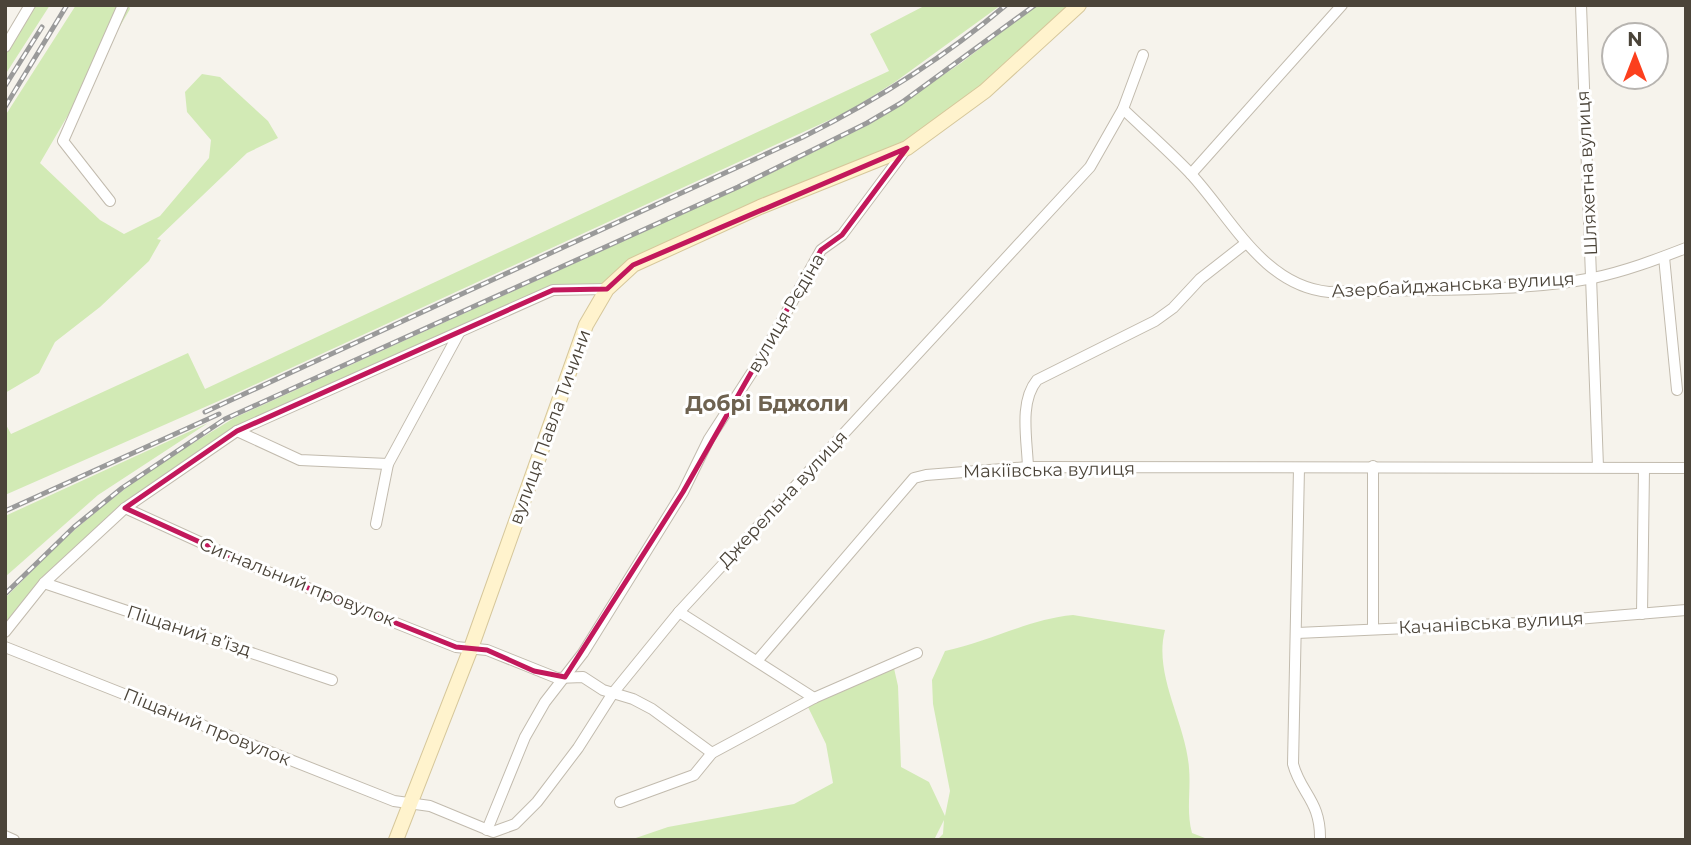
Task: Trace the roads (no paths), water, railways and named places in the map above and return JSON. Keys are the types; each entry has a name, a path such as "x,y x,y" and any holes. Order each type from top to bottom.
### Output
{"main road":[{"name":"вулиця Рєдіна","path":"907,148 985,91 1079,5"},
{"name":"вулиця Павла Тичини","path":"396,840 471,648 586,325 607,289 633,265 760,207 907,148"}],"street":[{"path":"5,47 30,5"},
{"path":"110,201 63,141 123,5"},
{"path":"1191,174 1342,5"},
{"name":"Шляхетна вулиця","path":"1581,5 1598,467"},
{"name":"Джерельна вулиця","path":"487,830 504,830 515,824 537,802 578,748 613,693 679,612 1090,167 1123,109 1143,55"},
{"name":"Азербайджанська вулиця","path":"1123,109 1191,174 1246,243 1286,278 1306,290 1329,292 1515,286 1591,278 1686,248"},
{"name":"вулиця Рєдіна","path":"487,830 525,737 583,653 683,492 709,439 760,360 821,250 842,234 907,148"},
{"path":"1028,467 1026,401 1029,389 1037,380 1155,321 1173,308 1200,279 1246,243"},
{"path":"1664,257 1677,390"},
{"path":"5,632 44,583 125,508 237,430 553,290 607,289"},
{"path":"376,523 388,464 459,333"},
{"path":"237,430 299,460 388,464"},
{"path":"1373,466 1373,629"},
{"name":"Макіївська вулиця","path":"757,661 914,478 1028,467 1686,468"},
{"path":"1300,468 1293,764 1297,776 1316,805 1320,840"},
{"path":"1642,614 1644,469"},
{"name":"Сигнальний провулок","path":"125,508 248,564 456,646 487,650 534,671 565,677 583,677 652,709 712,753"},
{"name":"Піщаний в’їзд","path":"44,583 332,680"},
{"name":"Качанівська вулиця","path":"1297,633 1686,610"},
{"path":"679,612 814,698"},
{"name":"Піщаний провулок","path":"5,647 410,804"},
{"path":"620,802 694,775 712,753 814,698 917,653"},
{"path":"410,804 430,806 487,830"},
{"path":"5,836 14,840"}],"railway":[{"path":"5,107 67,5"},
{"path":"205,412 803,137 908,77 958,43 1006,5"},
{"path":"5,594 74,527 122,488 225,419 738,187 867,123 901,103 1035,5"},
{"path":"5,86 42,27"},
{"path":"5,511 219,414"}],"district":[{"name":"Добрі Бджоли","path":"767,403"}]}
